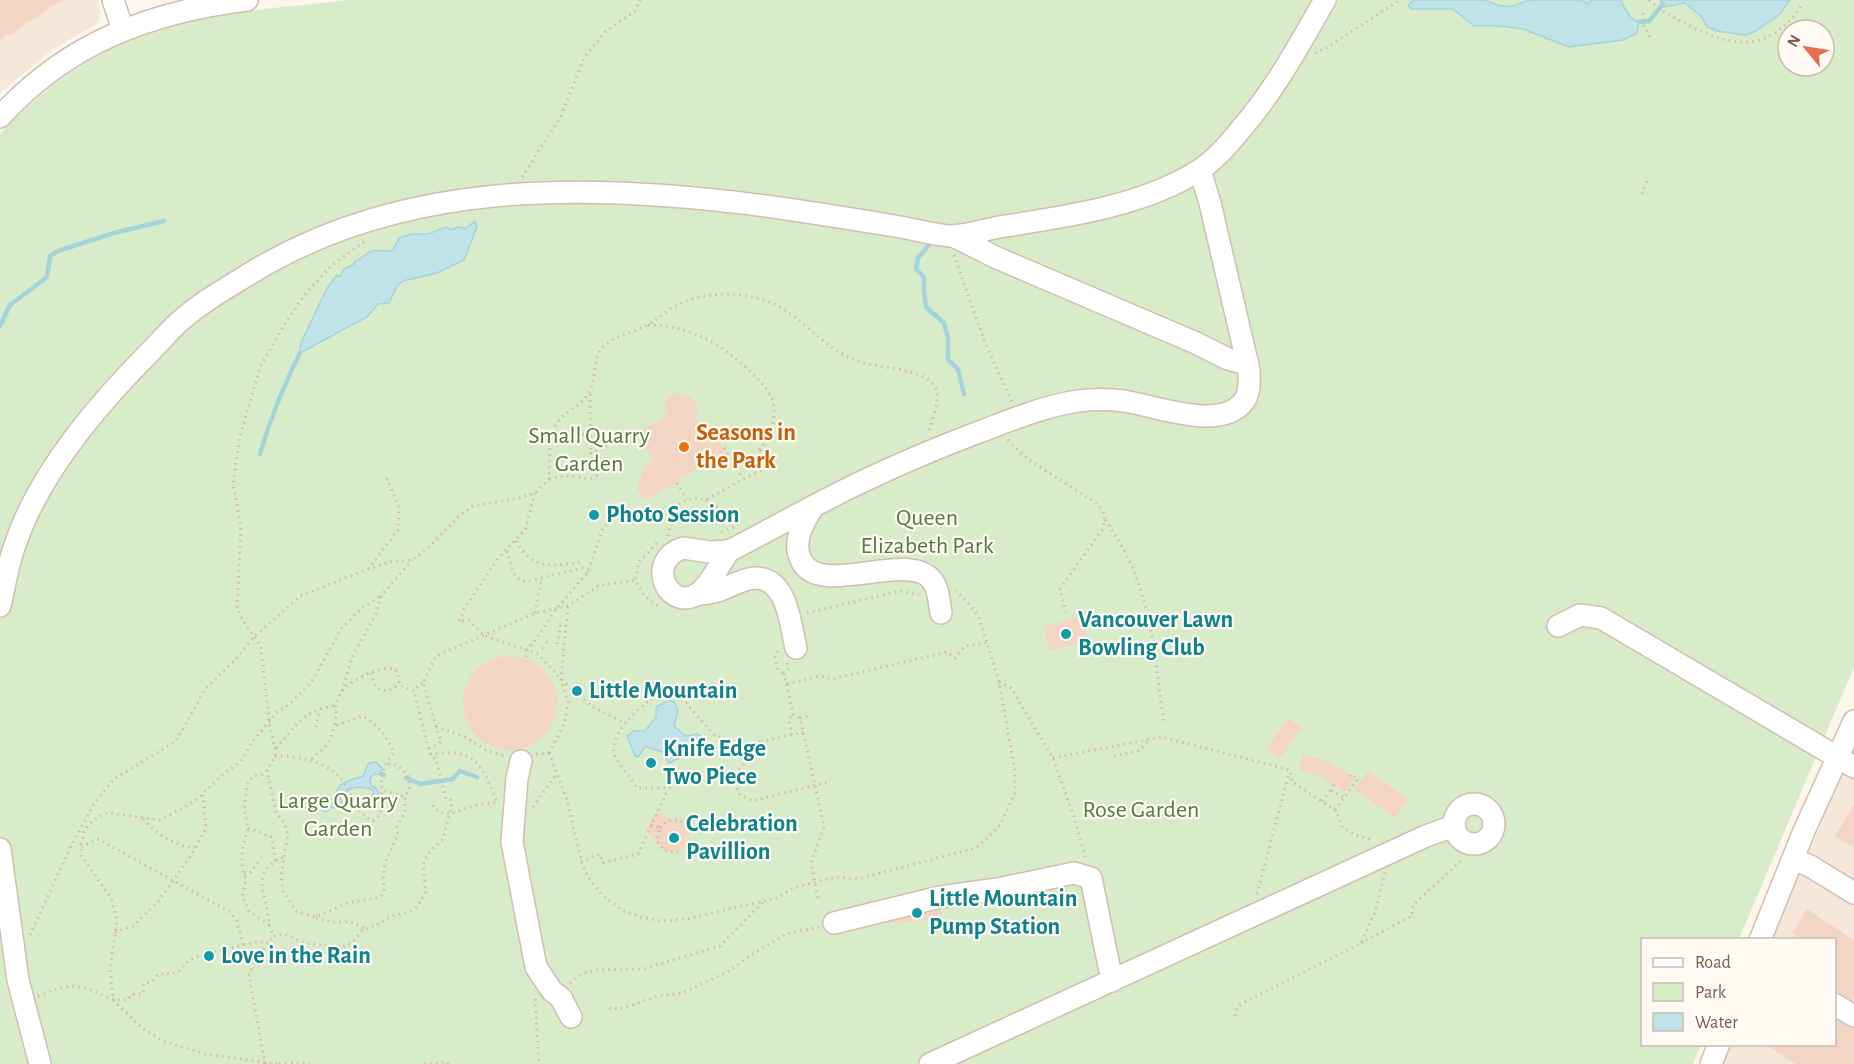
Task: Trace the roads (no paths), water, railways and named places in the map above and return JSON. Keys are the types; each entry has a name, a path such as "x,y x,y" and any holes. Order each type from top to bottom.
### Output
{"street":[{"path":"113,0 123,30"},
{"path":"0,117 44,77 93,44 123,30 170,14 246,0"},
{"path":"952,243 1080,214 1156,191 1200,170 1216,157 1259,108 1284,71 1325,0"},
{"path":"789,644 784,598 779,590 768,582 754,578 716,592 679,596 666,586 662,570 669,555 683,548 710,552 729,551 868,479 930,451 1060,404 1101,399 1199,416 1221,416 1236,409 1245,400 1250,387 1248,364 1200,170"},
{"path":"0,606 16,539 51,474 80,432 123,380 180,322 209,299 271,260 317,238 346,227 447,202 508,194 573,191 682,196 818,213 952,243 995,257 1196,343 1228,359 1248,364"},
{"path":"812,508 800,531 797,543 798,553 804,566 812,573 827,576 908,570 922,573 931,579 937,589 941,613"},
{"path":"695,596 707,586 729,551"},
{"path":"1558,626 1580,615 1602,618 1846,762"},
{"path":"1760,938 1793,859 1846,762 1854,721"},
{"path":"521,757 513,842 536,967 552,991 561,998 571,1017"},
{"path":"930,1064 1385,857 1426,836 1454,826"},
{"path":"0,849 9,982 40,1064"},
{"path":"1793,859 1810,866 1854,893"},
{"path":"834,923 940,897 998,889 1074,873 1091,878 1112,981"},
{"path":"1836,1005 1854,1016"}],"water":[{"path":"1413,0 1485,0 1500,6 1513,6 1530,0 1581,0 1588,4 1592,0 1620,0 1631,18 1639,22 1637,33 1623,40 1569,47 1523,29 1474,26 1453,9 1412,9 1408,6"},
{"path":"1660,0 1790,0 1780,14 1756,31 1746,35 1717,31 1707,27 1701,16 1685,3 1664,7"},
{"path":"475,221 477,227 464,260 437,273 403,281 397,286 389,303 378,304 367,317 300,353 301,343 327,288 337,275 340,277 344,269 370,252 393,250 399,238 411,234 428,234 446,227 451,230 457,227 466,228"},
{"path":"670,700 674,702 678,710 674,726 685,736 698,734 704,739 696,754 690,753 669,763 662,752 647,747 638,757 635,756 627,736 634,731 645,731 656,717 656,707"},
{"path":"376,762 382,768 381,774 374,774 370,779 371,785 379,793 375,806 369,810 365,805 374,793 373,790 364,787 347,791 340,798 343,804 341,806 335,805 334,808 330,807 324,812 311,798 332,799 342,784 363,776 369,763"}],"waterway":[{"path":"1639,22 1649,21 1663,4"},
{"path":"0,326 10,305 47,277 50,256 58,251 114,233 164,221"},
{"path":"928,246 918,258 916,269 924,277 926,307 944,323 948,338 948,360 958,369 964,394"},
{"path":"260,454 278,402 300,353"},
{"path":"406,778 421,784 453,779 460,771 477,777"}],"place":[{"name":"Seasons in the Park","path":"684,447"},
{"name":"Photo Session","path":"594,515"},
{"name":"Vancouver Lawn Bowling Club","path":"1066,634"},
{"name":"Little Mountain","path":"577,691"},
{"name":"Knife Edge Two Piece","path":"651,763"},
{"name":"Celebration Pavillion","path":"674,838"},
{"name":"Little Mountain Pump Station","path":"917,913"},
{"name":"Love in the Rain","path":"209,956"}],"park label":[{"name":"Small Quarry Garden","path":"589,450"},
{"name":"Queen Elizabeth Park","path":"927,532"},
{"name":"Rose Garden","path":"1141,810"},
{"name":"Large Quarry Garden","path":"338,815"}]}
